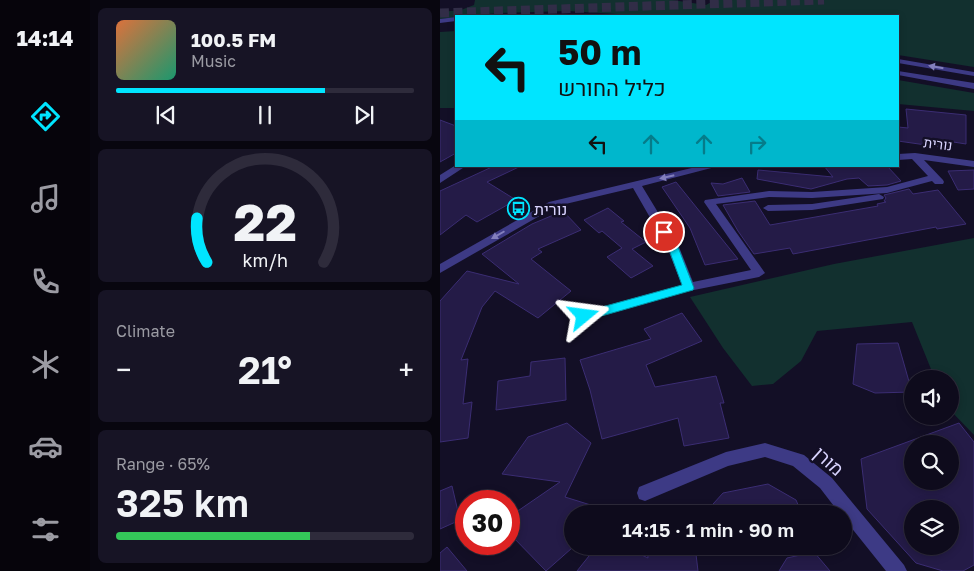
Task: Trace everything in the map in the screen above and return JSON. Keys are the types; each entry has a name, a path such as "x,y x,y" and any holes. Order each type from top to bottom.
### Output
{"street":[{"path":"440,21 455,19"},
{"path":"440,27 455,26"},
{"path":"899,61 974,74"},
{"path":"899,73 974,86"},
{"path":"768,208 812,207 889,196 939,182 915,156"},
{"name":"נורית","path":"899,157 915,156 974,164"},
{"path":"440,180 460,167"},
{"path":"440,269 553,204 710,167"},
{"path":"584,316 689,288 759,272 709,202 769,194 812,195 887,190 935,177"},
{"path":"636,184 673,247 689,288"},
{"name":"מורן","path":"645,493 726,459 765,450 798,460 826,483 898,571"}],"green space":[{"path":"475,0 672,0 706,5 715,0 974,0 974,67 899,55 899,15 634,15 568,11 455,15 455,17 440,19 440,12 461,10 474,5"},
{"path":"455,31 455,108 440,108 440,32"},
{"path":"899,80 974,93 974,111 899,104"},
{"path":"974,238 974,435 959,419 959,370 931,370 912,322 817,331 801,361 773,384 752,386 723,348 690,297 834,264"}],"building":[{"path":"906,109 966,115 966,144 947,141 947,148 899,141 899,127 908,128"},
{"path":"440,120 455,126 455,154 440,162"},
{"path":"492,167 519,167 487,182 516,200 477,222 466,215 440,235 440,191"},
{"path":"825,167 888,167 901,181 887,185 868,186 859,178 847,179 811,189 757,179 758,170 833,177"},
{"path":"974,170 974,189 958,190 948,171"},
{"path":"742,178 750,192 718,196 711,183 723,184"},
{"path":"676,182 738,259 705,265 690,228 662,187"},
{"path":"909,189 913,194 938,190 966,224 937,229 936,227 793,254 790,248 754,254 723,205 755,201 770,225 878,206 877,204 886,202 884,201 886,198 884,195"},
{"path":"608,208 624,221 621,222 646,242 632,249 653,266 631,278 607,257 622,248 602,231 599,233 584,220"},
{"path":"563,211 581,230 538,249 542,252 531,259 571,291 538,318 495,291 482,307 461,360 468,359 463,404 472,402 468,438 440,442 440,301 467,271 519,284 482,254 532,224"},
{"path":"682,313 702,341 646,365 655,387 716,376 724,403 720,403 729,438 684,446 678,418 602,439 590,390 580,360 651,339 644,329"},
{"path":"898,343 906,370 904,370 904,392 875,393 853,384 857,344"},
{"path":"565,358 566,400 496,410 498,381 530,376 531,362"},
{"path":"567,423 591,443 565,497 591,505 564,505 564,555 546,571 520,544 520,509 560,482 502,474 528,437"},
{"path":"959,423 974,442 974,565 963,571 943,571 916,563 909,555 959,555 959,500 904,500 904,550 867,509 861,459 904,443 904,490 959,490 959,435 926,435 954,425 959,425"},
{"path":"768,484 796,500 798,505 712,505 723,493"},
{"path":"452,486 455,499 455,522 440,529 440,491"},
{"path":"447,547 467,571 440,571 440,553"},
{"path":"590,555 642,555 648,558 648,555 696,555 698,571 577,571"},
{"path":"800,555 817,555 830,571 779,571 787,558"}],"tunnel":[{"path":"440,13 824,0"}],"place":[{"name":"נורית","path":"518,209"}],"route":[{"path":"584,316 660,294 689,288 673,247 664,232"}]}
